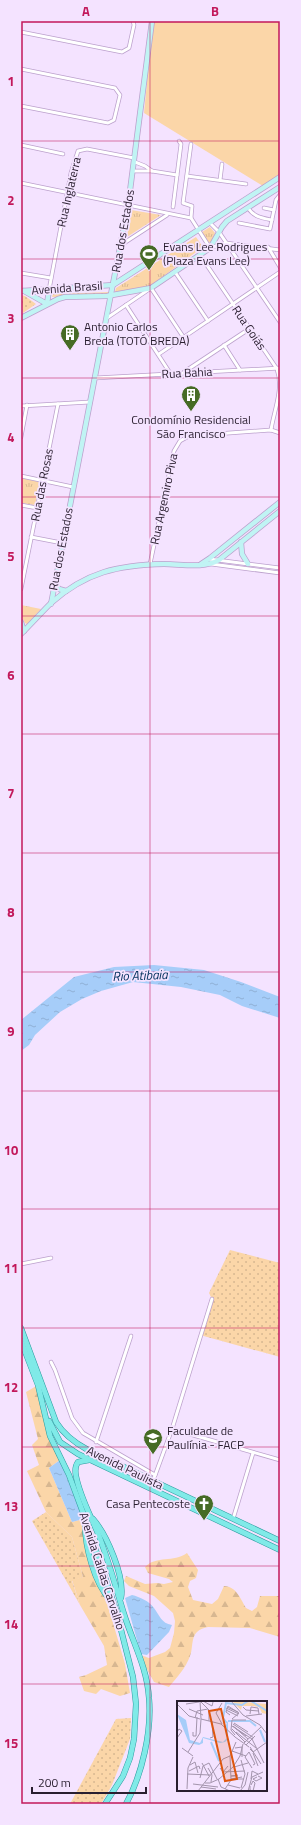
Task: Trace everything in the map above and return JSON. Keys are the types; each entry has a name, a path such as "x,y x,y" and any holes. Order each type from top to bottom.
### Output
{"main road":[{"name":"Rua dos Estados","path":"51,604 128,206 135,160 142,84 152,21"},
{"path":"113,285 210,224 280,177"},
{"path":"21,318 47,304 65,297 111,296 151,288 210,248 227,221 280,187"},
{"name":"Avenida Brasil","path":"23,291 113,285"},
{"path":"47,304 49,290"},
{"path":"23,291 47,304"},
{"path":"209,562 280,502"},
{"path":"23,632 66,591 98,572 128,566 150,564 201,564 217,561 280,511"},
{"path":"241,542 242,554 248,564"},
{"path":"54,583 58,589 66,591"},
{"path":"21,622 23,632"},
{"name":"Avenida Paulista","path":"21,1328 56,1422 64,1433 79,1445 280,1541"},
{"name":"Avenida Caldas Carvalho","path":"21,1341 38,1385 50,1436 109,1564 141,1656 149,1698 150,1712 141,1769 133,1791 126,1804"},
{"name":"Avenida Paulista","path":"45,1411 50,1425 60,1442 89,1460 280,1550"},
{"name":"Avenida Caldas Carvalho","path":"89,1460 78,1462 75,1472 101,1567 114,1604 133,1677 136,1704 134,1739 130,1758 123,1776 105,1804"},
{"path":"87,1517 99,1526 109,1546 122,1592 121,1601"},
{"path":"87,1517 86,1545 99,1583 114,1604"},
{"path":"101,1567 109,1564"}],"street":[{"path":"21,32 122,52 129,48 133,22"},
{"path":"21,69 115,88 119,93 114,120 108,123 21,106"},
{"path":"173,207 181,144 179,141"},
{"path":"191,144 183,203 192,206 191,218 210,248 226,243 280,250"},
{"path":"21,145 63,154"},
{"name":"Rua Inglaterra","path":"49,290 75,155 81,149 135,160"},
{"path":"135,160 152,171"},
{"path":"220,180 222,164"},
{"path":"133,171 152,171 177,175"},
{"path":"186,176 246,184"},
{"path":"21,183 168,215 191,218"},
{"path":"239,222 270,229 276,200 280,195"},
{"path":"248,208 252,214 258,217 272,220"},
{"path":"264,208 274,210"},
{"path":"121,245 168,215"},
{"path":"210,224 219,232 280,322"},
{"path":"268,248 280,267"},
{"name":"Rua Goiás","path":"200,255 249,328 279,368 279,393 271,430"},
{"path":"175,272 208,321"},
{"path":"159,354 280,272"},
{"path":"21,273 51,278"},
{"path":"107,318 151,288 184,338"},
{"path":"126,305 170,373"},
{"path":"183,372 249,328"},
{"path":"224,345 240,370"},
{"name":"Rua Bahia","path":"95,378 183,372 279,368"},
{"path":"21,406 90,402"},
{"name":"Rua das Rosas","path":"21,588 58,404"},
{"path":"21,437 27,405"},
{"name":"Rua Argemiro Piva","path":"150,564 174,451 180,441 189,436 271,430 280,433"},
{"path":"21,476 73,486"},
{"path":"21,505 37,508"},
{"path":"31,537 62,543"},
{"path":"217,561 280,568"},
{"path":"209,562 280,573"},
{"path":"257,565 257,570"},
{"path":"21,1264 50,1258"},
{"path":"153,1481 172,1429 212,1299"},
{"path":"96,1442 131,1336"},
{"path":"51,1362 72,1418 83,1433 96,1442 155,1475"},
{"path":"172,1429 280,1460"},
{"path":"233,1519 253,1453"}],"green space":[{"path":"153,21 280,21 280,174 263,186 144,113"},
{"path":"131,210 161,215 127,237"},
{"path":"210,227 215,233 209,243 202,232"},
{"path":"196,237 203,247 150,286 115,292 116,288"},
{"path":"176,251 181,259 166,269 161,261"},
{"name":"Evans Lee Rodrigues (Plaza Evans Lee)","path":"158,262 160,266 145,278 136,276"},
{"path":"111,292 109,294 52,297 53,294"},
{"path":"21,295 25,296 36,304 23,313"},
{"path":"21,478 40,482 35,505 21,503"},
{"path":"21,605 41,609 27,624 21,616"},
{"path":"230,1250 280,1263 280,1357 200,1335 212,1299 209,1293"},
{"path":"38,1385 47,1425 60,1460 49,1468 72,1522 83,1519 86,1545 98,1582 109,1609 125,1664 130,1693 120,1696 101,1689 96,1694 84,1691 79,1677 107,1665 104,1646 80,1605 72,1580 83,1577 72,1537 46,1512 27,1471 39,1465 32,1445 38,1439 26,1392"},
{"path":"46,1512 72,1537 83,1577 72,1581 80,1605 32,1521"},
{"path":"187,1553 198,1570 196,1578 190,1581 188,1587 193,1600 212,1604 218,1599 224,1586 232,1588 238,1594 246,1608 252,1611 257,1607 260,1596 280,1596 280,1637 250,1628 208,1627 201,1629 195,1634 191,1653 186,1664 169,1687 154,1682 143,1662 143,1656 149,1658 165,1652 170,1648 174,1633 175,1621 173,1613 154,1596 129,1586 124,1581 126,1576 145,1584 164,1584 173,1582 169,1579 148,1573 145,1567 155,1561 176,1558"},
{"path":"131,1718 130,1739 112,1785 101,1804 70,1804 116,1719"}],"water":[{"name":"Rio Atibaia","path":"154,965 204,970 280,997 280,1018 242,1006 220,995 181,987 133,982 101,991 82,999 60,1012 35,1035 29,1045 21,1051 21,1020 74,977 114,967"},
{"path":"60,1460 83,1519 72,1522 49,1468"},
{"path":"132,1595 150,1603 165,1623 172,1625 169,1632 147,1655 141,1654 125,1598"}],"place":[{"name":"Evans Lee Rodrigues (Plaza Evans Lee)","path":"149,271"},
{"name":"Antonio Carlos Breda (TOTÓ BREDA)","path":"70,351"},
{"name":"Condomínio Residencial São Francisco","path":"191,412"},
{"name":"Faculdade de Paulínia - FACP","path":"153,1455"},
{"name":"Casa Pentecoste","path":"204,1521"}]}
